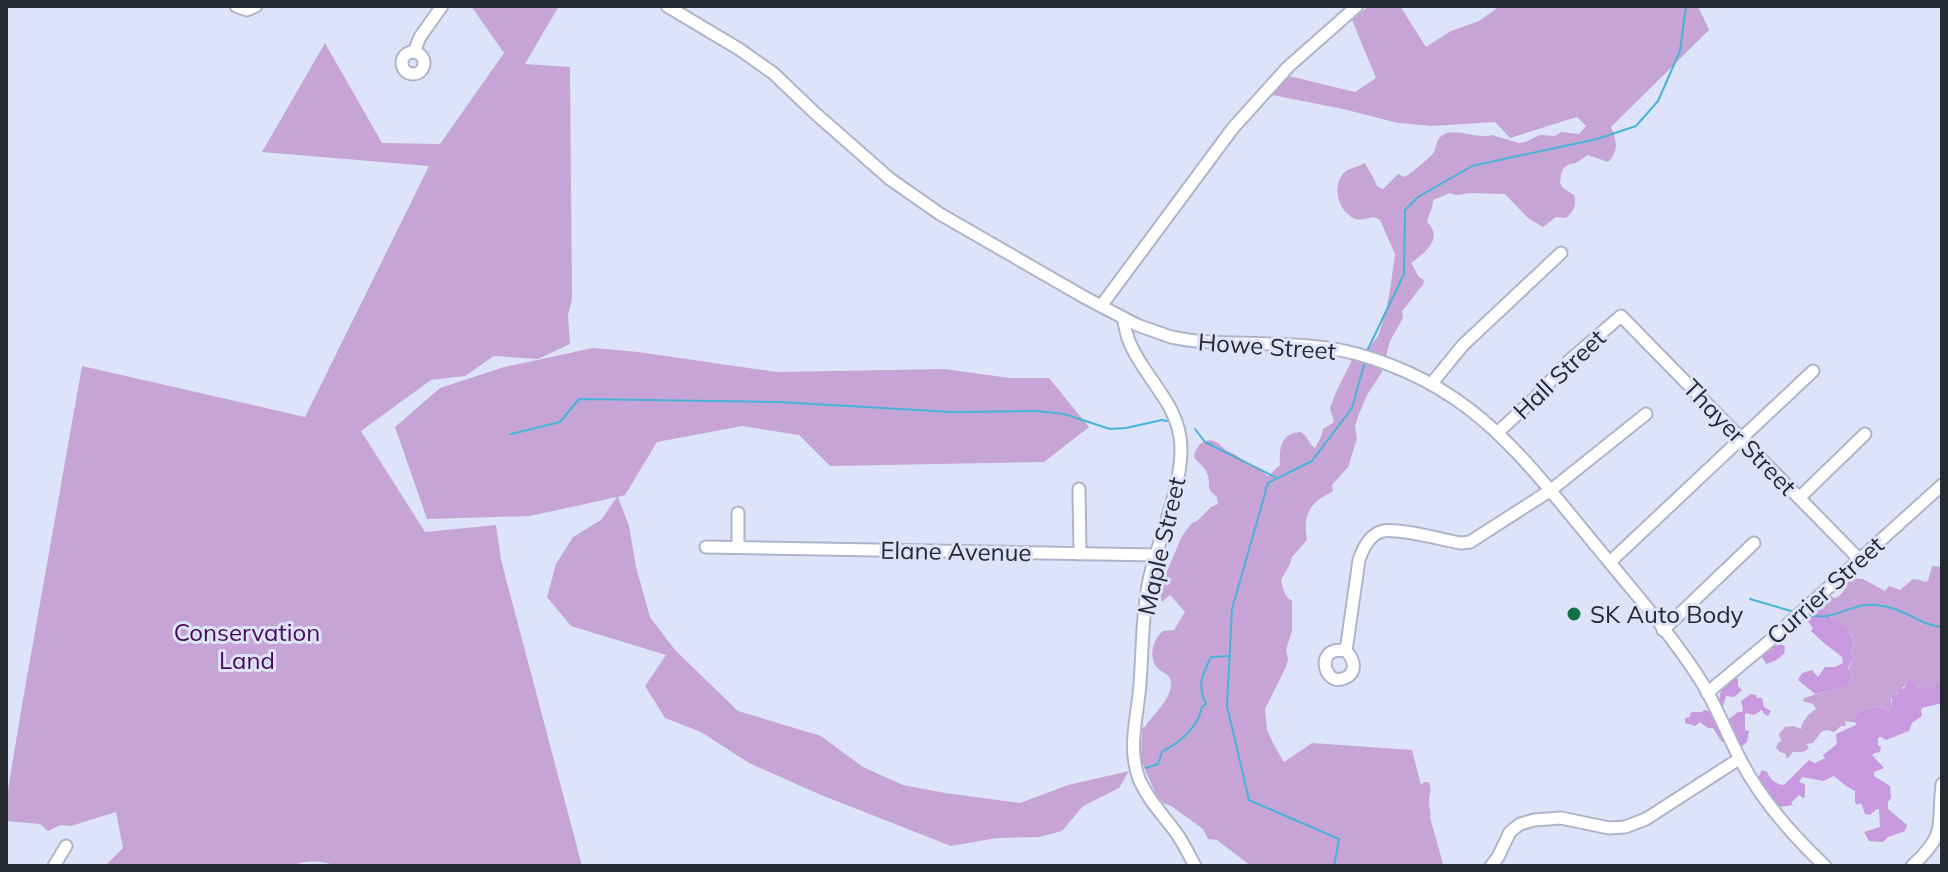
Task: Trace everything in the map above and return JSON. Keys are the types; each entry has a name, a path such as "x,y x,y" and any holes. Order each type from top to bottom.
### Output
{"street":[{"path":"236,6 247,10 256,6"},
{"path":"414,52 420,37 442,6"},
{"name":"Howe Street","path":"667,6 773,73 910,194 1123,318 1171,337 1188,340 1312,347 1354,353 1396,366 1432,383 1467,406 1498,432 1551,490 1663,630 1707,693 1739,759 1777,816 1825,866"},
{"path":"1101,306 1233,128 1288,67 1357,6"},
{"path":"1432,383 1463,345 1561,253"},
{"name":"Hall Street","path":"1498,432 1569,361 1621,316"},
{"name":"Thayer Street","path":"1621,316 1859,559"},
{"name":"Maple Street","path":"1123,318 1127,339 1137,359 1166,399 1180,438 1176,486 1152,567 1145,603 1133,754 1148,797 1179,837 1195,866"},
{"path":"1610,562 1813,371"},
{"path":"1346,651 1359,560 1363,547 1373,536 1383,531 1470,542 1551,490 1646,414"},
{"path":"1799,498 1865,434"},
{"name":"Currier Street","path":"1707,693 1766,644 1942,485"},
{"path":"1079,489 1080,554"},
{"path":"738,513 738,547"},
{"path":"1663,630 1754,543"},
{"name":"Elane Avenue","path":"706,547 1157,555"},
{"path":"1491,866 1510,832 1520,824 1561,818 1609,828 1625,827 1646,819 1739,759"},
{"path":"1912,866 1935,842 1939,833 1942,784"},
{"path":"54,866 66,846"}],"green space":[{"name":"Conservation Land","path":"471,6 559,6 525,64 570,67 570,344 538,359 494,356 465,376 431,380 361,431 425,532 496,525 501,560 582,866 337,866 303,862 292,866 105,866 123,848 116,812 71,826 60,825 48,831 40,824 6,821 22,705 82,366 305,417 429,166 262,152 325,43 382,143 440,144 504,53"},
{"path":"1369,6 1400,6 1426,47 1451,31 1479,21 1500,6 1698,6 1709,30 1611,127 1616,145 1608,162 1588,155 1563,169 1560,183 1574,195 1575,202 1566,218 1556,217 1543,227 1528,218 1505,194 1450,193 1433,200 1427,222 1434,234 1431,245 1411,263 1424,280 1423,285 1402,311 1403,318 1390,341 1382,372 1359,414 1355,426 1357,439 1348,467 1332,485 1333,491 1318,500 1309,511 1307,540 1292,557 1281,580 1286,595 1292,601 1292,631 1286,650 1286,667 1265,709 1267,730 1274,745 1284,762 1312,743 1412,750 1421,785 1429,782 1430,817 1443,864 1251,866 1217,840 1208,839 1203,829 1163,803 1141,761 1142,728 1165,701 1171,684 1169,677 1153,661 1154,645 1163,631 1174,630 1185,612 1170,595 1162,602 1162,583 1182,536 1192,523 1218,504 1217,497 1209,488 1206,471 1194,457 1196,450 1204,441 1216,442 1268,476 1280,465 1285,438 1301,432 1315,448 1323,429 1334,422 1330,408 1353,358 1368,349 1378,336 1385,315 1395,254 1380,220 1374,217 1355,219 1341,206 1338,187 1344,172 1365,163 1377,186 1383,189 1398,174 1405,177 1425,161 1434,152 1439,138 1448,133 1492,135 1519,143 1540,135 1555,136 1561,132 1579,134 1586,126 1577,117 1510,138 1495,122 1432,126 1398,123 1267,94 1285,75 1355,92 1376,78 1352,20"},
{"path":"593,348 777,372 945,369 1010,378 1049,378 1089,427 1044,462 830,466 799,435 742,426 657,442 625,495 618,497 629,526 650,617 675,650 738,711 821,736 863,767 903,785 1020,803 1068,785 1129,771 1119,788 1083,806 1062,831 1039,837 997,838 951,846 749,763 701,732 665,718 645,686 666,655 571,626 547,597 556,564 573,537 601,520 617,497 530,516 427,519 395,427 440,388 504,367"},
{"path":"1932,566 1942,567 1942,679 1937,686 1917,688 1908,682 1891,699 1891,709 1888,711 1880,707 1860,710 1851,722 1845,721 1846,726 1834,732 1821,732 1813,743 1806,744 1809,747 1806,750 1793,752 1786,757 1776,748 1781,741 1779,734 1785,727 1801,729 1802,723 1816,709 1813,704 1803,701 1804,698 1842,686 1853,658 1854,638 1825,612 1821,603 1817,603 1828,595 1835,598 1840,595 1848,578 1863,579 1885,591 1889,586 1900,590 1913,579 1928,581"}],"shaded area":[{"path":"1817,603 1854,638 1853,658 1848,668 1851,680 1846,686 1815,694 1798,680 1802,673 1812,670 1818,677 1825,667 1843,663 1842,657 1811,631 1813,628 1805,618 1804,614"},
{"path":"1780,638 1785,647 1784,654 1766,664 1761,655"},
{"path":"1734,677 1742,690 1734,697 1726,696 1721,706 1722,690"},
{"path":"1909,678 1917,688 1936,686 1941,678 1942,703 1922,708 1922,716 1912,723 1909,731 1886,740 1878,738 1880,752 1872,755 1884,768 1874,772 1874,776 1890,786 1888,809 1907,825 1905,831 1883,842 1869,841 1864,832 1880,827 1879,809 1870,815 1865,814 1861,803 1857,805 1855,802 1855,791 1834,776 1823,781 1802,777 1799,782 1805,784 1805,797 1799,795 1791,803 1793,805 1777,807 1766,795 1769,790 1764,789 1758,778 1762,770 1776,783 1784,785 1809,760 1815,763 1825,758 1823,755 1837,744 1836,734 1856,725 1851,722 1860,710 1891,709 1892,696 1904,688"},
{"path":"1751,694 1762,698 1764,707 1771,711 1768,716 1762,710 1754,715 1746,713 1745,730 1749,731 1747,742 1742,746 1722,742 1713,728 1700,722 1695,726 1685,723 1685,718 1690,717 1692,712 1704,710 1717,719 1729,719 1742,712 1741,701"}],"waterway":[{"path":"1368,349 1404,274 1405,210 1418,197 1472,166 1597,139 1636,126 1658,101 1680,51 1686,6"},
{"path":"1334,866 1339,839 1249,800 1227,706 1232,609 1268,483 1312,461 1352,408 1364,365"},
{"path":"511,434 560,422 579,399 778,402 952,412 1037,411 1064,414 1110,429 1167,421"},
{"path":"1195,429 1205,442 1275,477"},
{"path":"1750,599 1791,611"},
{"path":"1808,615 1827,616 1876,605 1942,627"},
{"path":"1146,768 1158,764 1162,752 1182,739 1197,721 1206,704 1202,680 1211,657 1230,656"}],"place":[{"name":"SK Auto Body","path":"1574,614"}]}
